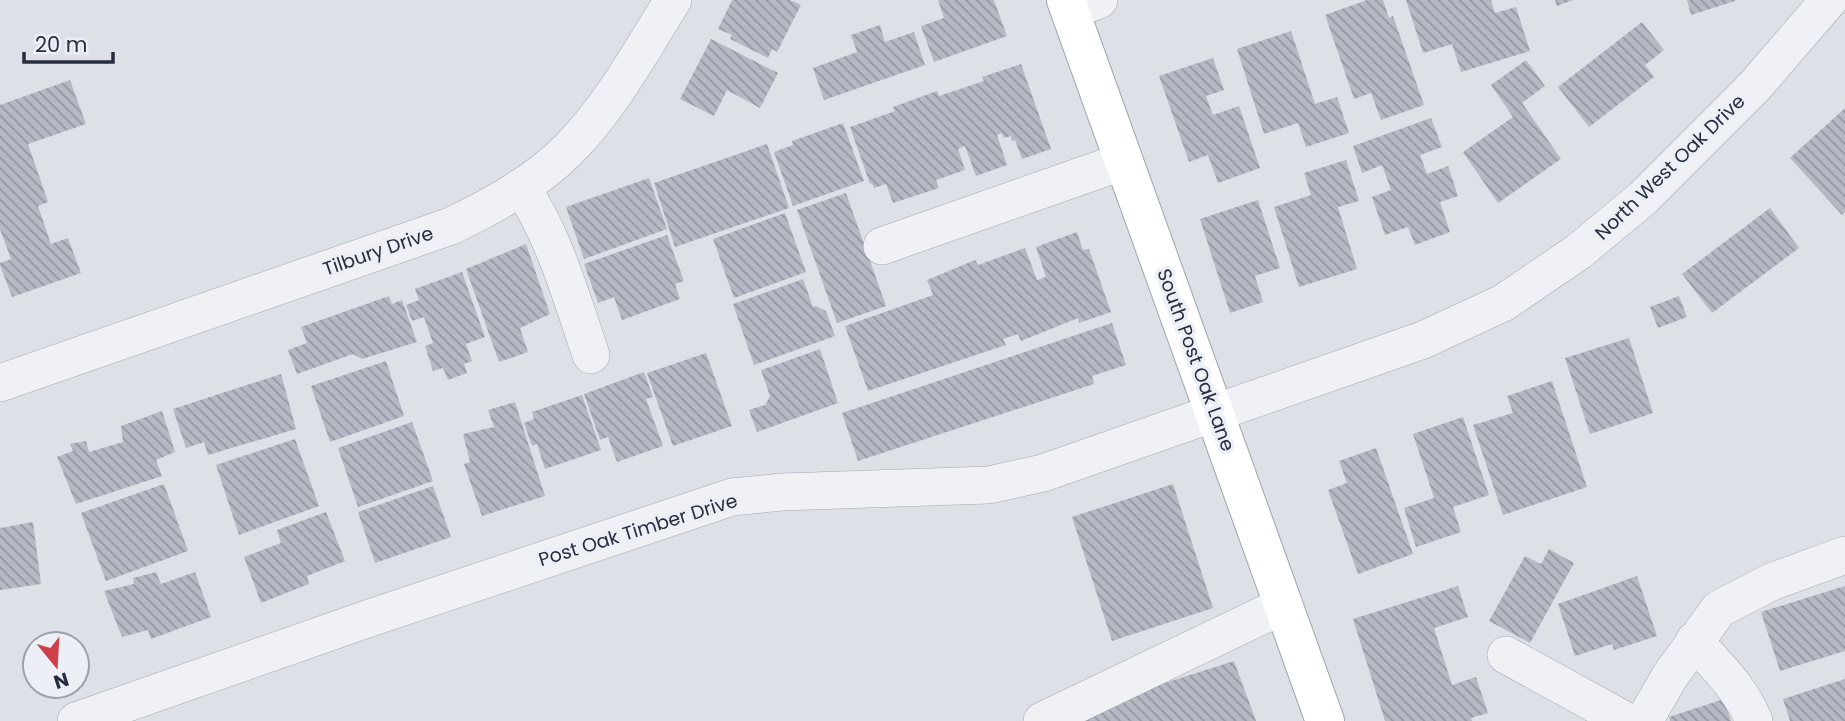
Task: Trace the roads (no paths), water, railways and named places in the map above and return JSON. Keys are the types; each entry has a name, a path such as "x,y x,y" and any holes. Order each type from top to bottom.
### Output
{"main road":[{"name":"South Post Oak Lane","path":"1078,3 1124,161 1325,721"}],"street":[{"name":"Tilbury Drive","path":"0,383 451,226 492,206 567,151 598,114 673,0"},
{"name":"North West Oak Drive","path":"1214,412 1423,340 1503,303 1538,282 1596,239 1643,198 1754,87 1829,0"},
{"path":"882,246 1124,161"},
{"path":"521,187 536,208 548,234 591,355"},
{"name":"Post Oak Timber Drive","path":"76,721 367,619 732,497 782,492 989,485 1043,473 1214,412"},
{"path":"1644,721 1670,676 1719,609 1771,582 1845,555"},
{"path":"1042,721 1284,605"},
{"path":"1694,641 1729,678 1746,702 1754,721"},
{"path":"1506,655 1626,721"}]}
